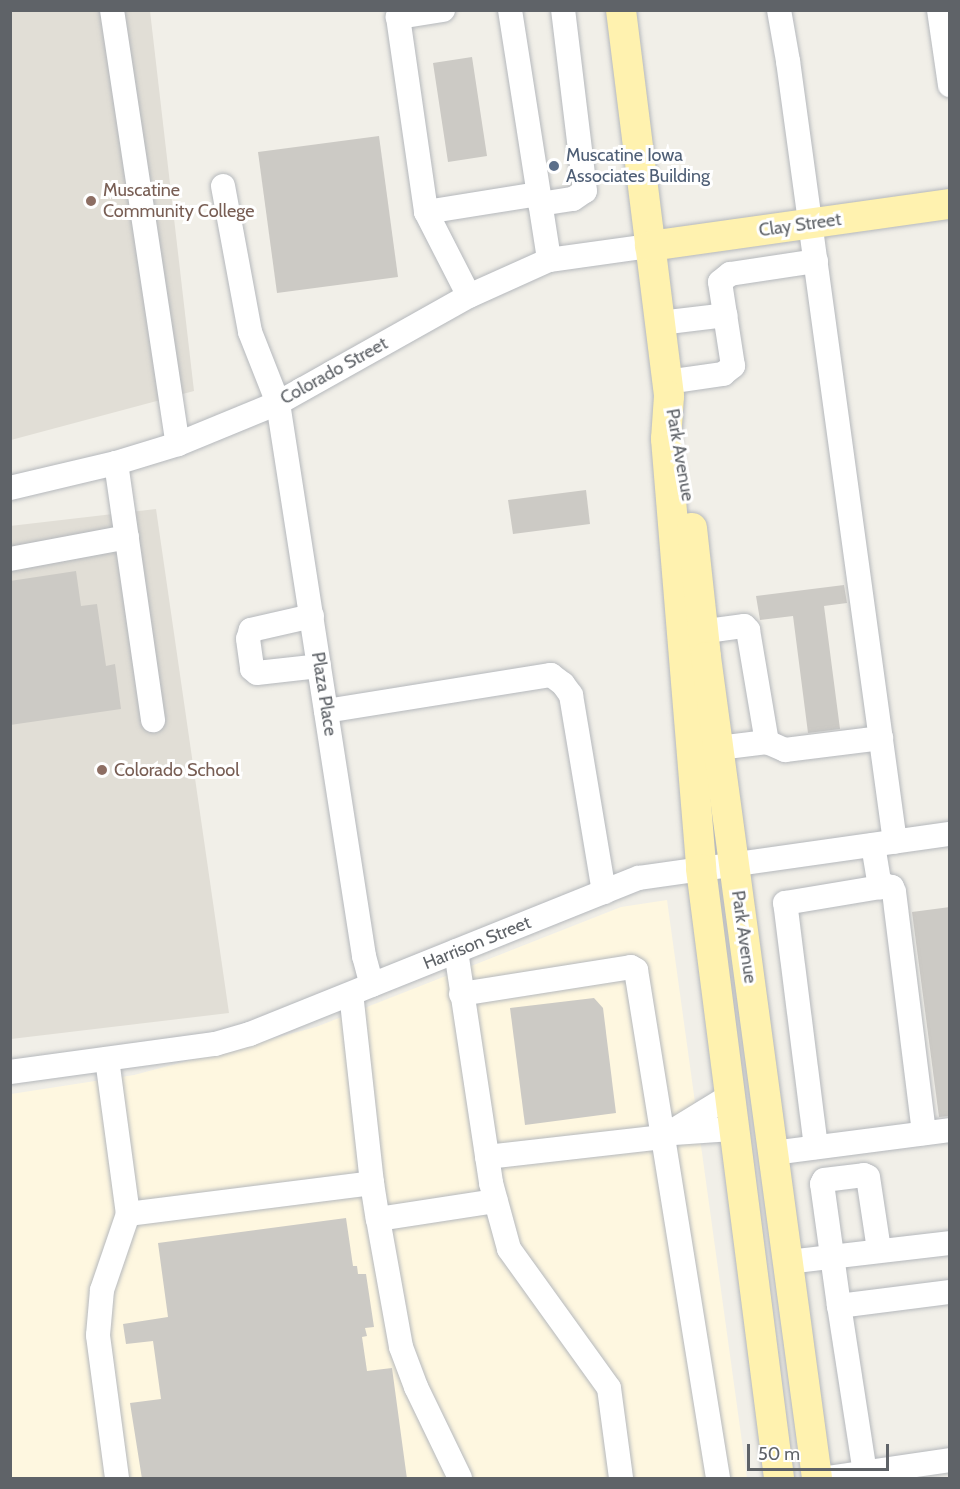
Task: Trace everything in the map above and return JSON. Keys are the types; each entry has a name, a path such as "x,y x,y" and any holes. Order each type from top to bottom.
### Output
{"main road":[{"name":"Park Avenue","path":"621,10 668,389 666,439 692,633 718,748 817,1479"},
{"name":"Clay Street","path":"650,246 950,204"},
{"name":"Park Avenue","path":"692,633 700,869 778,1479"}],"street":[{"path":"112,10 178,444"},
{"path":"443,10 398,17 426,212 469,296"},
{"path":"510,10 549,260"},
{"path":"426,212 539,199 573,199 585,191 563,10"},
{"path":"779,10 811,223 881,738 884,843 880,887"},
{"path":"939,10 950,85"},
{"name":"Plaza Place","path":"224,186 250,332 278,402 364,957 361,990 372,1183 400,1347 416,1387 460,1479"},
{"path":"771,229 777,267"},
{"name":"Colorado Street","path":"10,488 116,463 178,444 278,402 469,296 549,260 650,246"},
{"path":"668,389 723,374 733,366 720,282 730,274 816,261"},
{"path":"660,323 726,315"},
{"path":"116,463 153,720"},
{"path":"10,559 126,537"},
{"path":"312,616 250,630 248,639 252,669 257,673 319,666"},
{"path":"692,633 744,626 748,630 767,742"},
{"path":"326,711 551,675 563,684 571,695 604,892"},
{"path":"718,748 767,742 785,750 881,738"},
{"name":"Harrison Street","path":"10,1072 214,1044 250,1034 639,878 950,834"},
{"path":"816,1147 785,903 880,887 892,887 894,892 924,1133"},
{"path":"456,951 487,1157 509,1249 609,1388 621,1479"},
{"path":"461,994 634,968 667,1135 718,1479"},
{"path":"107,1059 128,1214 102,1290 98,1335 117,1479"},
{"path":"667,1135 728,1097"},
{"path":"487,1157 732,1129"},
{"path":"773,1153 950,1130"},
{"path":"867,1476 839,1306 822,1185 824,1180 864,1175 868,1178 879,1250"},
{"path":"128,1214 372,1183"},
{"path":"378,1219 496,1201"},
{"path":"788,1262 950,1243"},
{"path":"839,1306 950,1292"},
{"path":"827,1479 867,1476 950,1460"}],"shaded area":[{"name":"Muscatine Community College","path":"10,11 150,11 194,391 11,440"},
{"name":"Colorado School","path":"156,509 229,1013 11,1039 10,526"},
{"path":"667,900 747,1478 11,1478 11,1094 134,1075 316,1027 621,907"}],"building":[{"path":"472,57 487,156 448,162 433,63"},
{"path":"379,136 398,277 277,293 258,152"},
{"path":"586,490 590,524 513,534 508,500"},
{"path":"76,571 81,606 97,604 106,666 115,664 121,709 10,725 10,581"},
{"path":"844,585 847,603 824,606 840,729 808,733 793,616 760,620 756,596"},
{"path":"950,907 950,1116 939,1117 912,912"},
{"path":"594,998 603,1008 616,1113 525,1125 510,1008"},
{"path":"346,1218 353,1266 357,1266 358,1274 366,1274 374,1327 365,1328 367,1336 362,1337 367,1371 392,1368 407,1479 142,1479 130,1403 161,1399 153,1341 126,1344 123,1324 168,1317 158,1243"}],"place":[{"name":"Muscatine Iowa Associates Building","path":"554,166"},
{"name":"Muscatine Community College","path":"91,201"},
{"name":"Colorado School","path":"102,770"}]}
